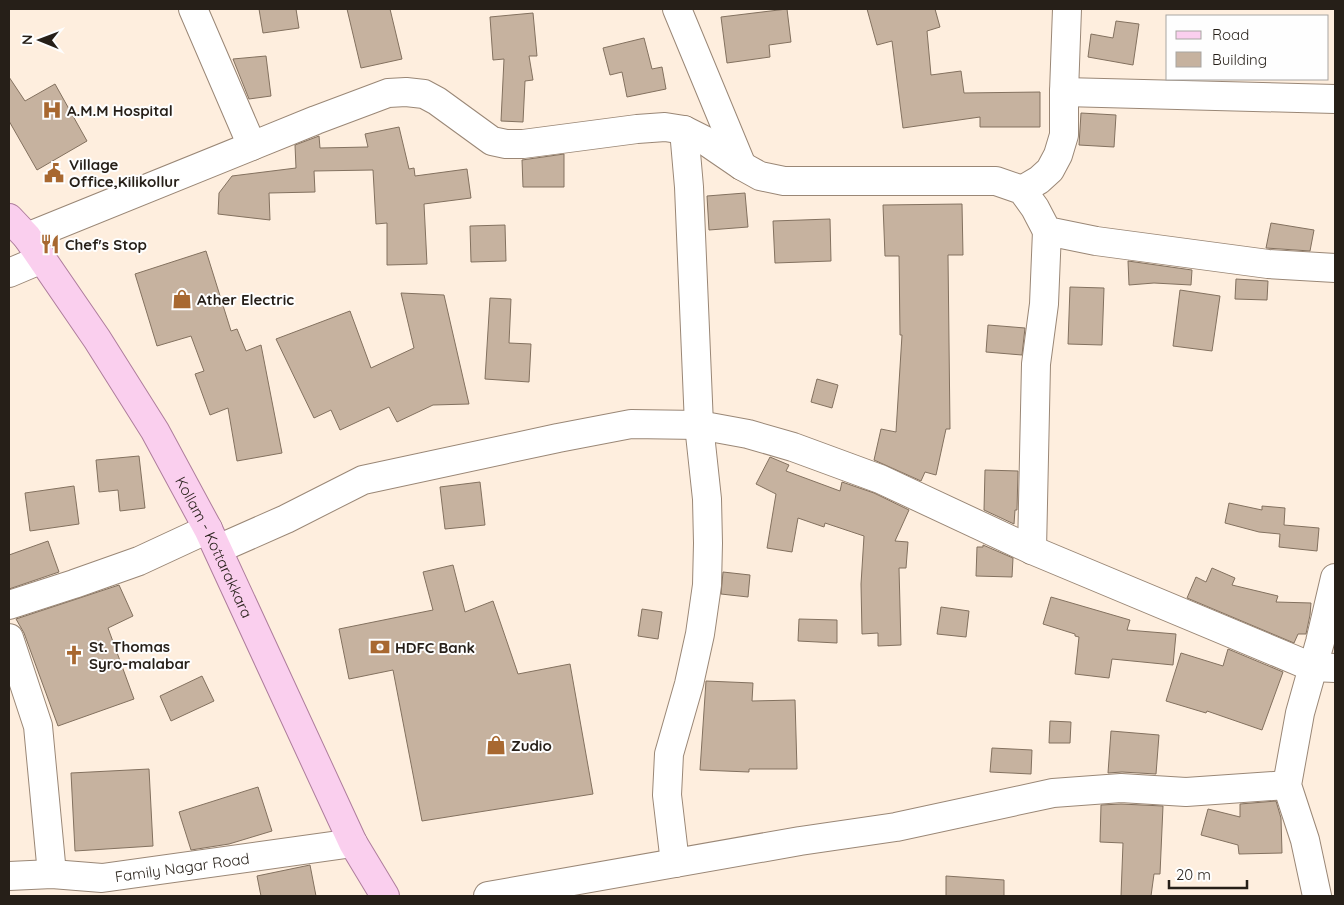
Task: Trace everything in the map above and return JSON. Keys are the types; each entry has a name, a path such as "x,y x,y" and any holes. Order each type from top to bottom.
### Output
{"main road":[{"name":"Kollam - Kottarakkara","path":"18,227 97,339 155,431 213,539 354,843 385,896"}],"street":[{"path":"193,9 252,146"},
{"path":"677,9 742,166"},
{"path":"1022,190 1050,170 1058,155 1064,135 1067,9"},
{"path":"18,227 252,146 388,93 406,92 424,94 437,101 492,141 506,144 523,144 665,127 684,130 704,140 760,176 784,181 996,181 1022,190 1035,208 1047,231 1044,304 1036,364 1032,550"},
{"path":"1064,92 1335,98"},
{"path":"675,863 667,795 669,754 700,634 707,585 708,543 707,499 699,425 689,196 684,130"},
{"path":"1047,231 1096,241 1268,264 1335,268"},
{"path":"9,273 42,259"},
{"path":"9,605 139,560 286,519 363,480 631,424 699,425 748,434 793,447 845,466 888,483 1032,550 1324,668"},
{"path":"1317,896 1305,840 1287,785 1300,713 1324,668 1320,642 1335,578"},
{"path":"9,638 38,726 52,874"},
{"path":"488,896 800,840 896,827 1052,793 1121,788 1186,792 1287,785"},
{"name":"Family Nagar Road","path":"9,876 52,874 102,878 354,843"}],"building":[{"path":"259,9 296,9 299,28 263,33"},
{"path":"347,9 390,9 402,59 361,68"},
{"path":"787,9 791,42 769,45 770,57 727,63 721,17"},
{"path":"867,9 935,9 940,27 927,31 931,75 961,71 964,93 1040,92 1040,127 980,127 980,117 903,128 892,41 877,45"},
{"path":"533,13 537,56 529,56 533,80 525,81 523,122 501,121 504,59 493,60 490,17"},
{"path":"1116,21 1139,24 1133,65 1088,57 1091,34 1113,38"},
{"path":"644,38 652,69 662,67 666,89 627,97 622,72 610,75 603,48"},
{"path":"266,56 271,96 249,99 233,59"},
{"path":"9,77 25,101 55,84 87,141 37,170 9,121"},
{"path":"1081,113 1116,115 1114,147 1079,145"},
{"path":"399,127 409,169 414,168 415,176 467,169 471,198 424,204 427,264 387,265 387,223 376,224 373,170 314,171 315,192 269,193 270,220 218,214 219,193 232,176 296,168 295,145 319,136 320,148 368,147 365,134"},
{"path":"564,154 564,187 523,187 522,160"},
{"path":"745,193 748,227 709,230 707,196"},
{"path":"962,204 963,255 948,255 950,429 946,429 936,475 925,472 921,481 874,460 881,429 896,432 902,335 900,335 899,256 885,256 883,205"},
{"path":"830,219 831,261 775,263 773,221"},
{"path":"1271,223 1314,230 1310,251 1266,248"},
{"path":"505,225 506,261 471,262 470,226"},
{"path":"206,251 231,331 237,329 246,351 261,345 282,453 237,461 228,408 210,415 195,374 204,371 191,336 157,346 135,274"},
{"path":"1128,261 1192,270 1191,285 1154,283 1129,285"},
{"path":"1236,279 1268,281 1267,300 1235,299"},
{"path":"1070,287 1104,288 1102,345 1068,344"},
{"path":"1180,290 1220,296 1212,351 1173,346"},
{"path":"401,293 444,295 469,404 433,405 397,422 389,407 340,430 331,410 314,418 276,339 350,311 371,368 414,348"},
{"path":"490,298 511,299 509,343 531,344 529,382 485,379"},
{"path":"988,325 1025,328 1022,355 986,352"},
{"path":"817,379 838,385 832,408 811,402"},
{"path":"139,456 145,508 120,511 118,490 99,492 96,460"},
{"path":"770,457 789,465 786,471 840,491 842,482 874,493 909,510 895,541 908,542 906,568 899,568 901,645 878,646 878,633 862,634 861,584 864,536 825,523 824,527 798,518 792,552 767,548 776,494 756,484"},
{"path":"985,470 1018,471 1017,510 1015,510 1014,524 984,510"},
{"path":"480,482 485,525 445,529 440,487"},
{"path":"74,486 79,524 30,531 25,493"},
{"path":"1229,503 1262,510 1262,506 1285,508 1284,525 1319,528 1317,551 1279,547 1280,534 1259,532 1225,523"},
{"path":"48,541 59,572 9,589 9,555"},
{"path":"983,545 1013,558 1012,577 976,576 977,547 983,547"},
{"name":"Zudio","path":"453,565 465,612 493,601 518,674 570,664 593,794 422,821 393,670 349,679 339,629 433,610 423,572"},
{"path":"1212,568 1235,578 1232,585 1278,596 1276,602 1311,603 1306,634 1298,634 1294,643 1187,598 1196,577 1206,582"},
{"path":"723,572 750,575 748,597 721,594"},
{"name":"St. Thomas Syro-malabar","path":"119,585 133,616 108,628 134,699 58,726 24,633 16,619"},
{"path":"1051,597 1130,620 1127,630 1176,634 1173,665 1112,659 1109,678 1075,674 1079,637 1043,624"},
{"path":"941,607 969,611 966,637 937,634"},
{"path":"642,609 662,612 658,639 638,636"},
{"path":"799,619 837,620 837,643 798,641"},
{"path":"1228,649 1283,672 1262,730 1207,711 1206,713 1166,701 1181,653 1223,666"},
{"path":"202,676 214,701 171,721 160,696"},
{"path":"706,681 753,683 752,701 795,700 797,769 749,769 749,772 700,770"},
{"path":"1050,721 1071,722 1070,743 1049,743"},
{"path":"1111,731 1159,735 1156,774 1108,773"},
{"path":"992,748 1032,750 1031,774 990,772"},
{"path":"149,769 153,846 75,851 71,773"},
{"path":"258,787 272,831 229,844 191,850 179,812"},
{"path":"1276,801 1281,818 1282,853 1239,854 1238,845 1201,835 1208,809 1240,817 1240,804"},
{"path":"1101,805 1163,806 1160,874 1154,874 1151,896 1121,896 1123,843 1100,842"},
{"path":"310,865 316,896 261,896 257,876"},
{"path":"946,876 1004,880 1004,896 946,896"}],"place":[{"name":"A.M.M Hospital","path":"52,110"},
{"name":"Village Office,Kilikollur","path":"54,173"},
{"name":"Chef's Stop","path":"50,244"},
{"name":"Ather Electric","path":"182,299"},
{"name":"HDFC Bank","path":"380,647"},
{"name":"St. Thomas Syro-malabar","path":"74,655"},
{"name":"Zudio","path":"496,745"}]}
